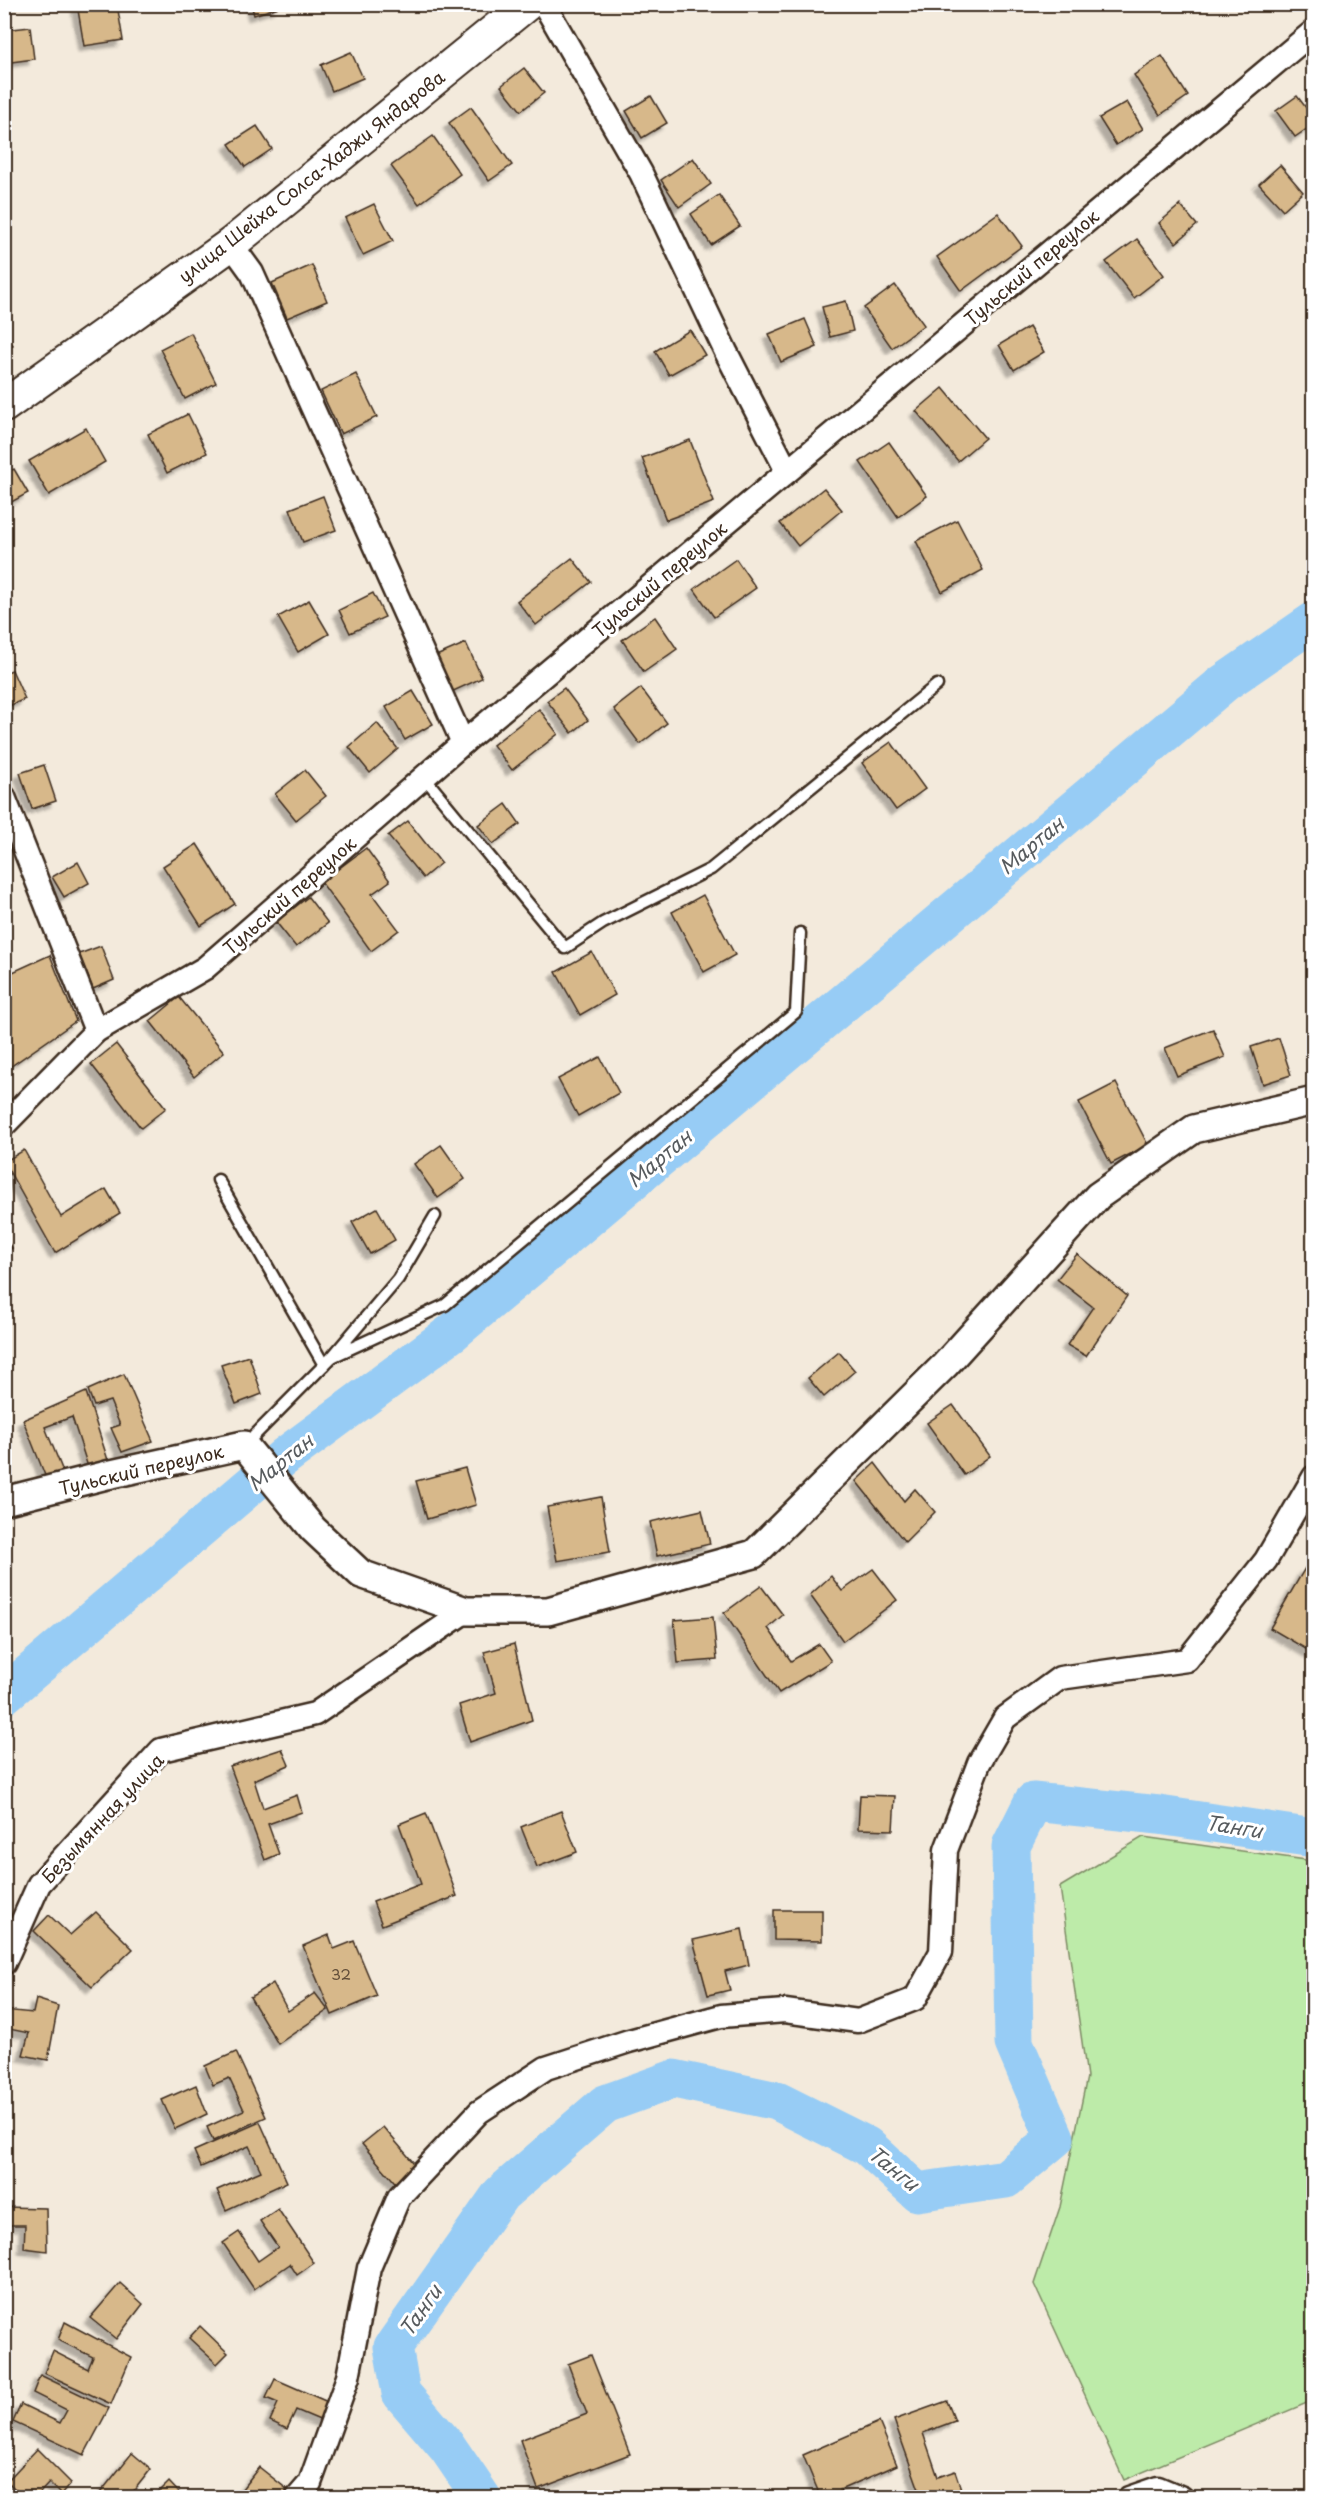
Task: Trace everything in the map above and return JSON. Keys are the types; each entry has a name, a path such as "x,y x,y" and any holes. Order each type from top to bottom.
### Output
{"main road":[{"name":"улица Шейха Солса-Хаджи Яндарова","path":"4,406 231,244 527,4"}],"street":[{"path":"544,4 641,172 726,352 788,471"},
{"name":"Тульский переулок","path":"4,1125 96,1031 205,968 463,743 1314,31"},
{"path":"231,244 252,273 463,743"},
{"path":"4,796 96,1031"},
{"name":"Тульский переулок","path":"4,1502 107,1475 244,1445 313,1529 361,1574 466,1611 548,1611 754,1554 945,1365 1098,1196 1194,1129 1314,1101"},
{"path":"297,2498 310,2483 348,2377 369,2268 399,2197 479,2112 546,2068 629,2041 721,2016 785,2011 858,2021 915,1999 941,1952 946,1850 980,1763 1005,1718 1060,1678 1187,1660 1266,1560 1314,1477"},
{"name":"Безымянная улица","path":"4,1963 39,1884 161,1750 315,1714 466,1611"},
{"path":"1129,2498 1158,2488 1182,2498"}],"lane":[{"path":"424,777 565,948 603,924 711,869 937,686"},
{"path":"328,1361 445,1305 603,1176 796,1012 800,933"},
{"path":"218,1180 328,1361"},
{"path":"244,1445 328,1361 398,1279 435,1216"}],"green space":[{"path":"1143,1837 1313,1861 1314,2400 1124,2480 1034,2284 1060,2207 1087,2077 1060,1887"}],"building":[{"path":"77,4 117,4 123,40 84,46"},
{"path":"251,4 278,4 279,7 254,15"},
{"path":"30,27 34,59 4,63 4,30"},
{"path":"351,52 363,78 332,91 321,65"},
{"path":"1162,56 1188,96 1160,115 1134,75"},
{"path":"524,68 544,93 521,111 501,86"},
{"path":"651,96 667,123 642,138 626,111"},
{"path":"1297,96 1314,118 1314,124 1295,137 1276,111"},
{"path":"1127,102 1143,129 1116,145 1099,118"},
{"path":"471,107 512,165 489,181 449,123"},
{"path":"257,126 272,149 245,167 229,144"},
{"path":"433,136 460,174 419,204 391,166"},
{"path":"693,158 711,184 679,207 661,180"},
{"path":"1280,165 1303,192 1283,210 1259,184"},
{"path":"719,195 740,226 711,245 691,214"},
{"path":"374,204 393,241 363,255 345,218"},
{"path":"1180,205 1197,225 1176,243 1159,223"},
{"path":"998,213 1022,246 961,291 937,257"},
{"path":"1137,239 1164,275 1134,298 1106,262"},
{"path":"312,265 327,301 287,318 272,283"},
{"path":"895,285 924,325 892,348 864,308"},
{"path":"846,301 853,331 830,337 822,307"},
{"path":"805,319 817,347 781,362 769,334"},
{"path":"1029,327 1044,352 1014,370 999,345"},
{"path":"690,330 705,355 669,375 655,351"},
{"path":"191,333 216,383 185,399 160,349"},
{"path":"4,335 13,345 4,352"},
{"path":"356,374 377,417 341,434 321,391"},
{"path":"943,388 985,438 958,461 916,411"},
{"path":"188,414 207,453 167,473 148,434"},
{"path":"86,428 105,462 49,495 29,461"},
{"path":"690,440 714,502 666,520 642,458"},
{"path":"889,442 927,496 898,517 860,462"},
{"path":"14,469 28,493 4,506 4,474"},
{"path":"824,488 842,510 798,546 780,523"},
{"path":"323,496 336,530 303,542 290,509"},
{"path":"957,520 983,570 942,592 916,541"},
{"path":"572,558 591,582 536,625 517,601"},
{"path":"736,559 756,588 714,617 694,589"},
{"path":"373,593 385,617 350,633 339,610"},
{"path":"309,600 329,634 298,652 278,617"},
{"path":"655,617 677,649 644,672 622,640"},
{"path":"466,643 482,678 449,693 434,657"},
{"path":"12,670 25,699 4,708 4,673"},
{"path":"564,688 588,720 572,733 547,701"},
{"path":"641,688 667,723 640,744 614,709"},
{"path":"413,691 433,724 405,740 386,707"},
{"path":"539,709 558,734 512,770 493,745"},
{"path":"377,723 398,749 370,773 349,747"},
{"path":"891,742 925,789 896,810 862,763"},
{"path":"44,765 56,801 32,809 20,773"},
{"path":"305,770 326,796 296,820 275,794"},
{"path":"506,804 520,824 493,844 478,825"},
{"path":"408,821 441,863 423,878 388,836"},
{"path":"197,844 235,904 201,926 163,866"},
{"path":"366,848 390,881 372,894 399,930 371,951 321,882"},
{"path":"78,862 89,883 64,897 52,877"},
{"path":"703,895 735,955 704,972 672,912"},
{"path":"308,897 328,923 296,947 276,922"},
{"path":"101,946 114,980 93,989 79,954"},
{"path":"592,952 615,995 580,1015 556,972"},
{"path":"50,955 76,1021 4,1071 4,976"},
{"path":"179,997 224,1052 194,1077 150,1021"},
{"path":"1213,1029 1225,1057 1177,1076 1165,1048"},
{"path":"1279,1038 1291,1075 1263,1084 1251,1047"},
{"path":"116,1044 166,1108 141,1128 91,1064"},
{"path":"600,1057 619,1093 578,1116 558,1079"},
{"path":"1116,1083 1148,1145 1111,1164 1079,1102"},
{"path":"441,1145 465,1179 438,1198 414,1164"},
{"path":"24,1150 61,1217 106,1189 120,1213 55,1253 4,1162"},
{"path":"377,1208 395,1240 370,1254 352,1222"},
{"path":"4,1237 12,1248 4,1254"},
{"path":"1077,1254 1127,1296 1086,1356 1067,1345 1093,1307 1057,1279"},
{"path":"839,1352 855,1371 824,1397 808,1378"},
{"path":"249,1356 262,1394 236,1404 221,1365"},
{"path":"124,1374 153,1441 122,1452 111,1428 120,1425 110,1401 94,1406 88,1390"},
{"path":"86,1392 108,1460 88,1467 72,1417 45,1427 64,1474 46,1478 23,1420"},
{"path":"953,1405 990,1456 964,1475 927,1423"},
{"path":"875,1463 904,1501 915,1489 935,1512 905,1542 856,1481"},
{"path":"465,1468 476,1505 427,1519 416,1481"},
{"path":"601,1497 610,1552 557,1561 547,1507"},
{"path":"702,1510 710,1544 657,1556 650,1522"},
{"path":"1305,1568 1314,1574 1314,1648 1311,1652 1270,1628"},
{"path":"873,1569 897,1600 843,1641 810,1595 831,1576 842,1591"},
{"path":"761,1586 783,1615 768,1628 791,1661 819,1644 831,1661 779,1693 724,1613"},
{"path":"713,1617 717,1660 678,1663 674,1620"},
{"path":"514,1644 532,1720 470,1742 459,1705 496,1693 484,1652"},
{"path":"282,1749 289,1765 254,1780 263,1808 297,1795 302,1812 268,1824 279,1854 265,1860 230,1766"},
{"path":"860,1795 895,1796 893,1830 858,1829"},
{"path":"561,1811 577,1852 537,1867 521,1827"},
{"path":"426,1813 457,1896 382,1925 373,1902 421,1884 399,1824"},
{"path":"774,1910 822,1910 822,1941 774,1940"},
{"path":"96,1912 133,1949 92,1987 34,1931 49,1915 70,1935"},
{"path":"742,1929 749,1965 725,1971 730,1990 708,1995 693,1940"},
{"path":"329,1935 334,1949 354,1941 377,1996 332,2015 303,1946"},
{"path":"273,1983 288,2011 315,1993 328,2010 278,2044 250,1997"},
{"path":"36,1999 58,2006 48,2060 23,2055 29,2033 4,2028 4,2010 33,2013"},
{"path":"236,2052 266,2117 213,2141 207,2127 244,2110 229,2078 213,2085 205,2066"},
{"path":"196,2085 207,2114 175,2129 162,2100"},
{"path":"260,2122 287,2182 226,2210 217,2190 261,2171 249,2146 201,2167 194,2151"},
{"path":"383,2127 419,2169 399,2187 362,2144"},
{"path":"4,2207 46,2208 47,2251 24,2248 25,2225 4,2225"},
{"path":"278,2209 314,2263 297,2275 290,2264 254,2289 223,2243 239,2232 258,2261 278,2247 260,2221"},
{"path":"120,2283 143,2304 116,2339 90,2318"},
{"path":"65,2322 131,2357 111,2404 44,2373 53,2351 88,2369 93,2357 58,2340"},
{"path":"200,2326 228,2353 217,2364 189,2338"},
{"path":"591,2355 630,2454 538,2489 520,2440 587,2414 568,2364"},
{"path":"40,2375 109,2408 84,2455 13,2422 21,2404 60,2423 67,2410 33,2393"},
{"path":"275,2379 330,2403 322,2421 296,2410 287,2429 270,2421 278,2403 266,2398"},
{"path":"947,2401 955,2421 923,2433 938,2477 955,2471 964,2498 922,2498 894,2420"},
{"path":"879,2422 897,2465 840,2490 843,2498 821,2498 803,2455"},
{"path":"37,2449 71,2483 61,2495 49,2483 35,2498 24,2498 7,2481"},
{"path":"132,2453 151,2469 128,2498 96,2498"},
{"path":"259,2467 288,2490 282,2498 253,2498 242,2489"},
{"path":"169,2482 184,2498 153,2498"}],"waterway":[{"name":"Мартан","path":"4,1695 284,1457 453,1332 1224,683 1314,621"},
{"name":"Танги","path":"482,2498 448,2448 401,2393 393,2347 501,2194 605,2104 674,2079 777,2101 867,2146 917,2192 1006,2179 1055,2138 1014,2043 1011,1846 1033,1802 1159,1815 1314,1838"}]}
